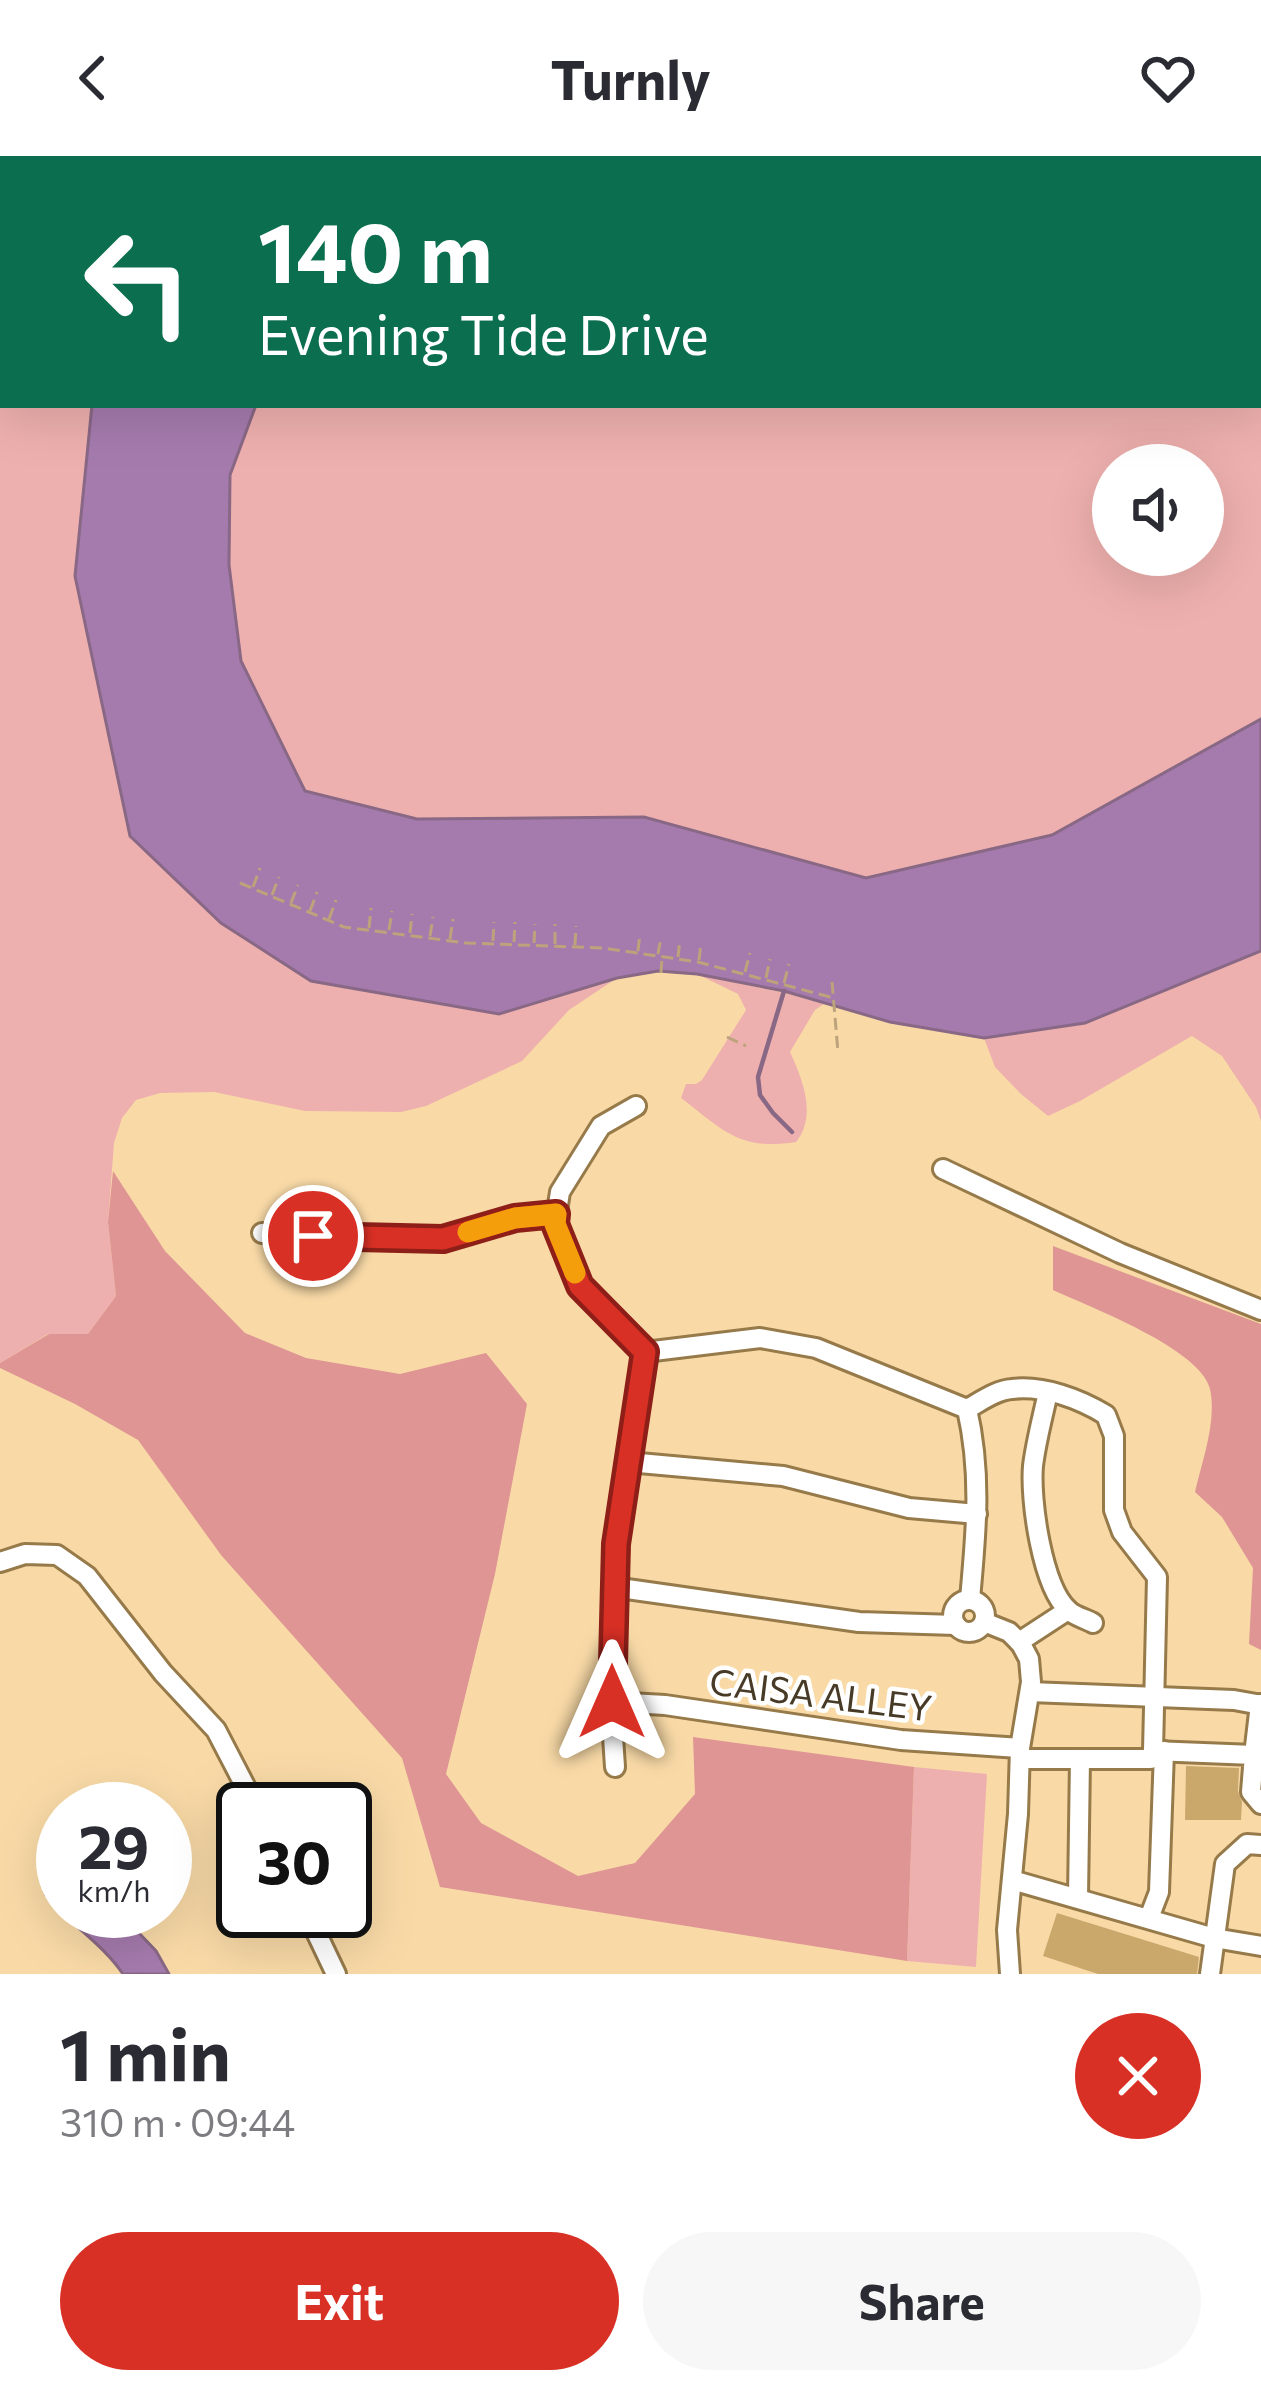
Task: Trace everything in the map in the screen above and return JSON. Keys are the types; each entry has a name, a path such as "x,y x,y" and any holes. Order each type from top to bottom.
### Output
{"street":[{"path":"636,1106 602,1126 560,1192 555,1224 580,1286 645,1352"},
{"path":"943,1168 1120,1253 1261,1310"},
{"path":"262,1233 443,1239 515,1218 556,1214"},
{"path":"645,1352 760,1338 816,1348 967,1409 1011,1388 1048,1391 1106,1414 1114,1436 1114,1510 1122,1532 1156,1576 1159,1892 1149,1918"},
{"path":"615,1767 616,1544 645,1352"},
{"path":"1048,1391 1034,1465 1041,1554 1068,1610 1094,1623"},
{"path":"967,1409 976,1450 970,1599"},
{"path":"628,1462 783,1476 910,1508 977,1514"},
{"path":"0,1562 25,1554 57,1555 87,1576 163,1673 216,1730 243,1782"},
{"path":"613,1587 859,1622 956,1625 969,1632 983,1622 983,1608 970,1599"},
{"path":"956,1625 953,1610 970,1599"},
{"path":"1019,1642 1068,1610"},
{"path":"983,1622 1009,1632 1029,1659 1030,1692 1020,1753 1007,1930 1010,1974"},
{"path":"1030,1692 1260,1705 1251,1792 1261,1804"},
{"name":"CAISA ALLEY","path":"612,1702 1080,1759 1150,1759 1159,1751 1254,1755"},
{"path":"1078,1898 1080,1759"},
{"path":"1210,1974 1225,1864 1247,1844 1261,1845"},
{"path":"1012,1880 1214,1938 1261,1946"},
{"path":"319,1938 336,1974"}],"path":[{"path":"252,888 260,868"},
{"path":"271,896 279,877"},
{"path":"240,883 344,927 449,940 575,946 716,964 834,998"},
{"path":"291,904 298,885"},
{"path":"309,912 317,892"},
{"path":"328,920 336,900"},
{"path":"369,929 371,908"},
{"path":"388,932 392,911"},
{"path":"410,935 412,914"},
{"path":"430,938 433,917"},
{"path":"449,940 453,919"},
{"path":"493,943 494,922"},
{"path":"514,922 514,944"},
{"path":"534,944 535,924"},
{"path":"554,946 555,924"},
{"path":"575,946 576,926"},
{"path":"637,953 640,933"},
{"path":"661,937 662,974"},
{"path":"677,959 680,939"},
{"path":"698,962 701,943"},
{"path":"744,974 750,953"},
{"path":"765,980 770,958"},
{"path":"784,984 790,964"},
{"path":"832,982 838,1052"},
{"path":"727,1037 746,1046"}],"shaded area":[{"path":"0,408 92,408 75,576 130,836 221,923 499,1014 617,978 569,1010 522,1061 426,1106 401,1112 305,1111 214,1092 160,1093 136,1100 122,1118 114,1143 108,1222 116,1296 88,1334 48,1334 0,1363"},
{"path":"92,408 255,408 230,475 229,565 241,661 305,791 417,819 644,817 866,878 1052,835 1261,719 1261,951 1085,1023 984,1038 890,1022 784,991 697,974 658,971 617,978 499,1014 311,981 221,923 130,836 75,576"},
{"path":"255,408 1261,408 1261,719 1052,835 866,878 644,817 417,819 304,791 241,661 229,565 230,475"},
{"path":"1261,951 1261,1121 1222,1056 1192,1036 1048,1116 995,1067 984,1038 1085,1023"},
{"path":"697,974 827,1002 815,1010 790,1052 807,1109 796,1142 746,1140 681,1098 686,1084 702,1080 746,1010 738,994"},
{"path":"113,1171 165,1251 245,1333 306,1358 400,1374 486,1353 527,1404 495,1574 446,1774 481,1823 578,1876 635,1863 695,1794 693,1737 914,1767 907,1961 440,1887 402,1758 221,1555 138,1440 0,1368 0,1363 49,1334 88,1334 116,1296 108,1222"},
{"path":"1053,1246 1261,1324 1261,1650 1249,1644 1253,1568 1222,1517 1195,1492 1210,1428 1210,1389 1187,1359 1166,1345 1053,1290"},
{"path":"914,1767 987,1774 976,1967 907,1961"},
{"path":"89,1938 144,1938 169,1974 123,1974"}],"building":[{"path":"1186,1766 1239,1768 1241,1820 1185,1820"},
{"path":"1057,1913 1199,1957 1197,1974 1098,1974 1043,1956"}],"waterway":[{"path":"784,991 758,1077 760,1095 792,1132"}],"slow traffic":[{"path":"468,1232 515,1218 556,1214 555,1224 575,1273"}],"route":[{"path":"313,1236 443,1239 515,1218 556,1214 555,1224 580,1286 645,1352 616,1544 612,1702"}]}
